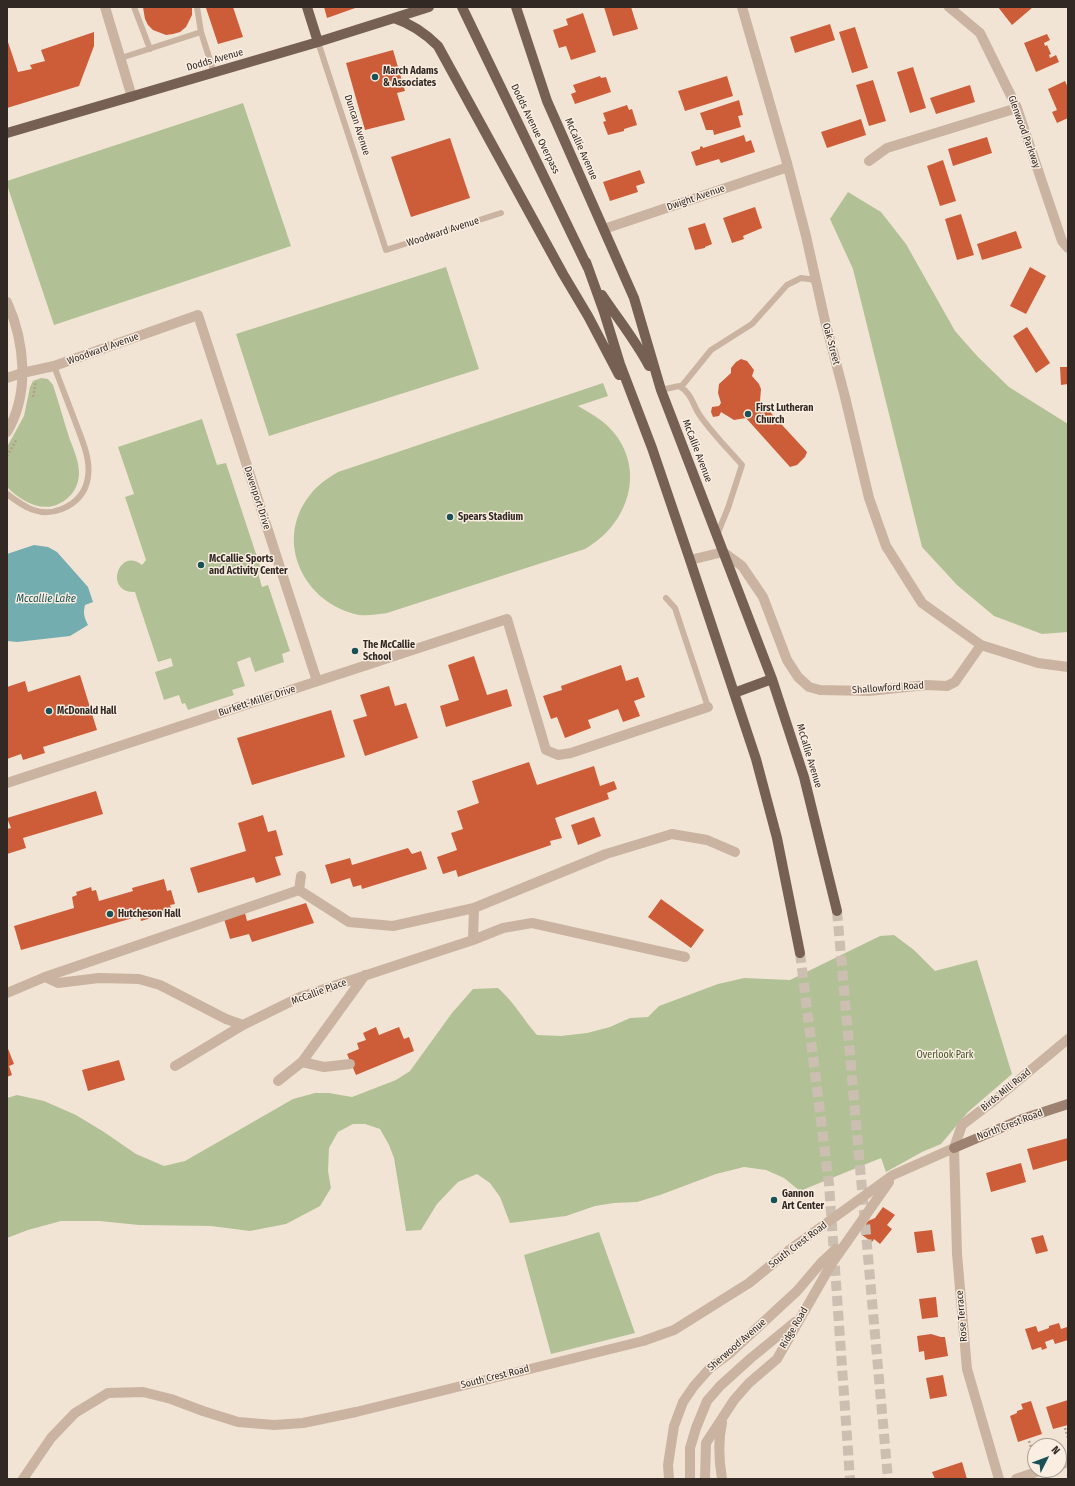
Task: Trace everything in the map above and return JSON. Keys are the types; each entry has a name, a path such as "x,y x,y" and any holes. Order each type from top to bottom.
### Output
{"main road":[{"name":"Duncan Avenue","path":"307,7 318,42"},
{"name":"Dodds Avenue","path":"7,133 318,42 429,7"},
{"name":"Dodds Avenue Overpass","path":"462,7 602,294 642,353 661,390"},
{"name":"McCallie Avenue","path":"516,7 547,101 634,298 661,390 772,679 804,777 837,911"},
{"path":"394,18 420,30 438,46 611,360 652,448 758,766 777,838 800,953"},
{"name":"Dodds Avenue Overpass","path":"586,262 604,312 620,364 652,448"},
{"path":"734,693 772,679"}],"street":[{"path":"105,7 132,97"},
{"name":"Oak Street","path":"742,7 788,167 869,498 886,546 922,603 981,645"},
{"name":"Glenwood Parkway","path":"949,7 980,33 1017,108 1062,241 1068,248"},
{"path":"869,162 886,148 1017,108"},
{"name":"Dwight Avenue","path":"604,229 788,167"},
{"path":"7,302 22,351 22,372 19,398 13,421 7,432"},
{"name":"Woodward Avenue","path":"7,378 22,372 54,366 198,315"},
{"name":"Davenport Drive","path":"198,315 317,681"},
{"path":"690,560 723,552"},
{"name":"Shallowford Road","path":"723,552 742,566 763,597 787,660 798,677 809,687 820,690 869,691 926,685 947,686 955,682 981,645"},
{"name":"Burkett-Miller Drive","path":"7,783 507,619 546,750 558,755 571,753 708,707"},
{"path":"981,645 1038,663 1068,667"},
{"path":"299,890 348,922 393,926 474,908 606,854 672,834 707,840 735,852"},
{"path":"299,890 301,876"},
{"path":"8,992 45,977 299,890"},
{"path":"473,940 474,908"},
{"name":"McCallie Place","path":"175,1066 243,1025 300,997 473,940 503,928 532,923 685,956"},
{"path":"278,1081 302,1062 364,975"},
{"path":"45,977 58,983 99,978 139,979 160,985 226,1019 243,1025"},
{"name":"Birds Mill Road","path":"954,1148 962,1125 996,1099 1068,1039"},
{"path":"302,1062 324,1067 350,1064"},
{"name":"North Crest Road","path":"954,1148 1022,1119 1068,1104"},
{"name":"South Crest Road","path":"23,1479 28,1474 51,1438 76,1412 108,1393 143,1392 164,1397 238,1422 274,1425 303,1423 356,1412 643,1342 674,1330 749,1283 792,1248 894,1176 954,1148"},
{"name":"Rose Terrace","path":"954,1148 957,1254 967,1369 999,1479"},
{"name":"Ridge Road","path":"705,1479 706,1444 724,1415 734,1400 749,1383 777,1358 832,1263 894,1176"},
{"name":"Sherwood Avenue","path":"669,1479 668,1465 674,1426 683,1402 694,1386 710,1368 735,1349 797,1292 821,1263 851,1235"},
{"name":"Sherwood Avenue","path":"690,1479 690,1448 707,1401 725,1382 800,1318"},
{"path":"722,1479 720,1434 724,1415"},
{"path":"1016,1479 1027,1475"}],"lane":[{"path":"134,7 150,49"},
{"path":"197,7 201,32 214,73"},
{"path":"121,58 201,32"},
{"name":"Duncan Avenue","path":"318,42 386,250"},
{"name":"Woodward Avenue","path":"386,250 501,213"},
{"path":"681,387 711,350 752,324 787,285 801,278 816,280"},
{"path":"7,494 22,505 38,512 52,513 75,502 83,491 88,477 87,456 54,366"},
{"path":"661,390 679,386 690,395 699,415 742,465 728,508 717,535"},
{"path":"666,598 675,608 708,707"}],"path":[{"path":"1065,1428 1068,1438"}],"green space":[{"path":"243,103 291,246 54,325 7,185 7,181"},
{"path":"848,192 881,212 906,244 955,331 978,357 1009,387 1068,424 1068,632 1042,634 994,616 957,585 922,547 853,269 830,219"},
{"path":"446,267 479,369 269,436 236,334"},
{"path":"41,378 48,379 53,385 76,456 79,473 77,484 72,494 58,504 47,507 34,505 22,499 7,487 7,447 24,416 30,387 33,381"},
{"path":"603,383 608,396 578,406 603,422 615,434 624,449 629,466 630,482 627,498 621,513 611,527 599,539 585,549 387,613 359,615 340,609 323,598 310,584 300,568 295,550 294,532 299,513 310,495 327,479 338,472"},
{"name":"McCallie Sports and Activity Center","path":"202,419 217,465 226,463 262,572 258,573 262,587 268,585 290,651 282,654 284,662 255,672 250,657 237,662 245,686 232,690 234,695 188,710 185,703 182,704 179,695 164,700 155,672 173,666 171,658 158,662 135,592 125,590 119,586 117,579 121,565 127,561 134,561 142,565 146,560 125,497 134,494 118,447"},
{"name":"Overlook Park","path":"894,935 914,950 935,971 977,960 1012,1074 968,1112 941,1144 922,1152 886,1172 881,1158 800,1191 784,1178 766,1170 744,1167 716,1174 637,1202 595,1206 566,1216 510,1223 500,1197 490,1183 477,1174 458,1182 437,1204 421,1230 406,1231 394,1158 389,1145 380,1129 365,1124 353,1124 338,1132 329,1148 328,1171 331,1188 320,1206 286,1224 250,1231 211,1226 139,1225 99,1221 61,1221 28,1230 7,1238 7,1098 17,1095 44,1101 76,1115 136,1154 164,1166 185,1161 293,1099 315,1093 329,1093 352,1097 396,1080 410,1071 452,1013 473,989 498,988 509,999 537,1035 561,1036 587,1033 610,1027 630,1018 648,1017 659,1006 718,984 744,978 790,980 880,936"},
{"path":"599,1232 635,1333 551,1354 524,1255"}],"water":[{"name":"Mccallie Lake","path":"34,545 48,547 57,552 88,587 93,602 85,605 84,615 88,625 70,636 17,642 7,641 7,554"}],"building":[{"path":"143,7 192,7 192,15 186,27 180,32 166,35 153,30 148,25 145,19"},
{"path":"233,7 243,37 218,44 206,8"},
{"path":"324,7 358,7 327,18"},
{"path":"604,7 631,7 638,29 613,36"},
{"path":"998,7 1033,7 1012,25"},
{"path":"583,13 596,52 571,60 566,46 559,48 553,30 568,25 566,19"},
{"path":"830,24 835,40 795,53 790,37"},
{"path":"855,27 868,68 852,73 839,32"},
{"path":"94,32 94,46 79,86 7,108 7,39 18,72 32,69 30,65 45,61 41,50"},
{"path":"1047,34 1050,40 1044,43 1045,46 1047,45 1051,54 1049,55 1050,58 1056,55 1059,62 1036,72 1024,43"},
{"name":"March Adams & Associates","path":"393,50 405,91 397,93 405,120 365,130 346,63"},
{"path":"913,67 926,108 910,113 897,72"},
{"path":"600,76 601,78 606,77 611,92 575,104 571,94 576,92 573,85"},
{"path":"727,76 733,96 685,111 678,91"},
{"path":"873,80 886,121 869,126 856,85"},
{"path":"1065,81 1068,88 1068,118 1057,123 1052,112 1057,110 1048,89"},
{"path":"970,85 975,102 936,114 930,98"},
{"path":"739,100 743,115 738,116 741,127 714,135 713,130 706,130 700,113"},
{"path":"627,105 629,110 632,109 637,125 624,129 624,131 608,135 603,122 606,121 603,113"},
{"path":"861,119 866,135 827,148 821,132"},
{"path":"744,135 746,142 751,140 755,152 721,163 719,159 696,166 691,152 700,149 702,146 703,148"},
{"path":"987,137 992,153 953,166 948,149"},
{"path":"450,138 470,198 411,217 391,157"},
{"path":"943,160 956,201 940,206 927,166"},
{"path":"640,170 645,183 636,186 638,192 610,201 603,182"},
{"path":"755,207 762,228 743,236 744,239 732,243 723,218"},
{"path":"961,214 974,255 957,260 945,219"},
{"path":"705,223 712,244 705,248 695,250 688,228"},
{"path":"1016,231 1022,248 982,260 977,244"},
{"path":"1030,267 1046,276 1026,314 1010,306"},
{"path":"1027,327 1050,363 1036,373 1013,336"},
{"name":"First Lutheran Church","path":"741,359 747,361 754,370 752,376 759,384 761,389 760,401 807,452 805,457 797,465 790,467 746,418 734,420 721,412 719,416 713,417 711,412 712,407 719,406 721,403 718,393 719,384 731,373 731,368 736,362"},
{"path":"1060,367 1068,367 1068,384 1061,385"},
{"path":"474,656 487,695 507,689 512,706 446,727 440,706 459,700 448,665"},
{"path":"621,665 626,681 638,677 645,697 634,701 640,716 623,722 618,709 588,720 591,728 565,738 557,717 551,719 543,696 562,690 561,686"},
{"name":"McDonald Hall","path":"80,675 97,730 43,747 45,753 23,760 21,754 7,759 7,687 25,681 28,692"},
{"path":"389,686 395,706 406,703 418,738 365,756 353,720 367,716 360,695"},
{"path":"331,710 345,757 252,785 237,738"},
{"path":"529,762 537,785 594,766 600,786 614,781 617,789 607,793 609,799 555,818 562,838 550,841 551,845 458,877 456,870 443,874 437,857 457,850 451,833 463,829 457,811 479,803 472,781"},
{"path":"96,791 103,814 23,838 26,848 7,854 7,829 11,828 7,818"},
{"path":"263,815 268,832 276,830 283,855 275,857 281,875 256,883 254,877 198,893 190,868 246,851 238,823"},
{"path":"594,817 601,836 578,845 571,825"},
{"path":"408,848 412,854 421,851 427,869 362,889 361,885 353,887 350,878 331,884 325,865 350,858 352,865"},
{"name":"Hutcheson Hall","path":"164,879 167,891 171,890 175,904 170,905 172,912 141,921 140,916 21,950 14,926 74,908 72,897 77,895 76,892 91,887 92,891 96,890 99,901 133,891 132,888"},
{"path":"661,899 704,930 691,948 648,917"},
{"path":"306,903 314,923 252,942 249,934 230,939 224,919 245,913 247,921"},
{"path":"376,1027 379,1035 399,1027 404,1039 409,1037 414,1051 356,1075 347,1054 359,1049 357,1043 366,1040 363,1033"},
{"path":"7,1046 14,1064 9,1066 12,1075 7,1077"},
{"path":"119,1060 125,1080 88,1091 82,1070"},
{"path":"1068,1138 1068,1160 1033,1170 1027,1149"},
{"path":"1021,1163 1026,1182 991,1192 986,1173"},
{"path":"883,1207 895,1215 887,1225 892,1229 880,1244 874,1239 872,1242 862,1235 863,1229 868,1221 875,1218"},
{"path":"932,1230 935,1251 917,1253 914,1232"},
{"path":"1043,1235 1048,1251 1036,1254 1031,1238"},
{"path":"936,1297 938,1317 922,1319 919,1299"},
{"path":"1059,1323 1061,1329 1067,1327 1068,1340 1055,1344 1053,1339 1045,1342 1047,1348 1042,1350 1041,1347 1032,1350 1025,1329 1036,1326 1038,1332"},
{"path":"931,1334 945,1337 948,1356 925,1360 924,1351 919,1352 917,1336"},
{"path":"943,1375 947,1396 930,1399 926,1378"},
{"path":"1068,1400 1068,1425 1053,1429 1046,1407"},
{"path":"1031,1401 1042,1434 1018,1442 1010,1416 1023,1409 1021,1404"},
{"path":"962,1462 967,1479 935,1479 932,1472"}],"tunnel":[{"path":"837,911 888,1479"},
{"path":"800,953 829,1184 850,1479"}],"place":[{"name":"March Adams & Associates","path":"375,77"},
{"name":"First Lutheran Church","path":"748,414"},
{"name":"Spears Stadium","path":"450,517"},
{"name":"McCallie Sports and Activity Center","path":"201,565"},
{"name":"The McCallie School","path":"355,651"},
{"name":"McDonald Hall","path":"49,711"},
{"name":"Hutcheson Hall","path":"110,914"},
{"name":"Gannon Art Center","path":"774,1200"}]}
